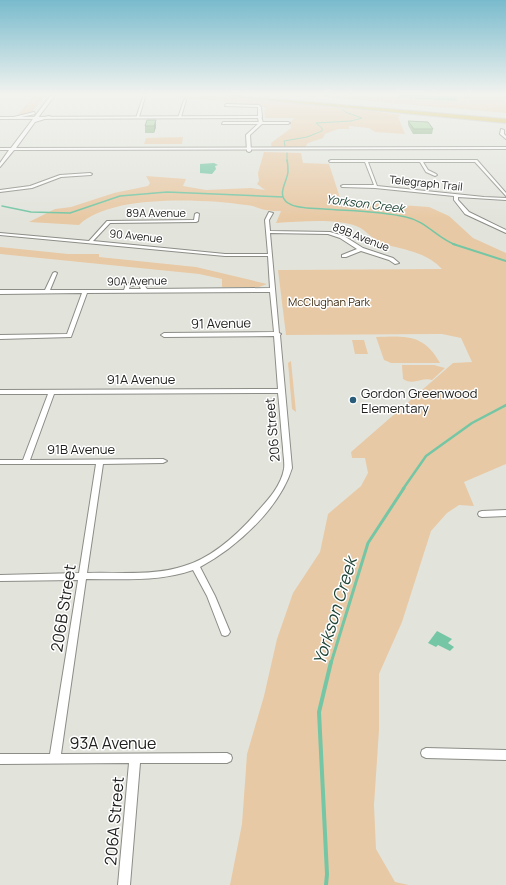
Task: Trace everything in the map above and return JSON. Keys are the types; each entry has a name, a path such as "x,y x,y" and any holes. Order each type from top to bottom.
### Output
{"main road":[{"path":"2,151 15,136"},
{"path":"0,166 23,136"},
{"path":"2,151 13,149 180,151 506,149"},
{"path":"13,149 249,150"},
{"path":"180,151 219,149"},
{"path":"8,156 27,150"}],"street":[{"path":"248,136 249,150"},
{"path":"331,161 476,161 506,195"},
{"path":"366,161 376,185 375,187"},
{"path":"421,161 427,171 435,175"},
{"path":"0,191 31,187 60,176 90,174"},
{"name":"Telegraph Trail","path":"344,186 375,187 456,196 506,199"},
{"path":"456,196 456,200 463,210 506,232"},
{"name":"206 Street","path":"0,578 141,576 168,573 196,565 220,552 238,538 274,497 283,484 288,468 278,334 268,232 268,220 271,213"},
{"name":"89A Avenue","path":"91,241 109,222 196,221 197,214"},
{"name":"89B Avenue","path":"268,232 328,233 342,238 361,249 392,259 397,263"},
{"name":"90 Avenue","path":"0,234 91,241 225,255 270,255"},
{"path":"344,256 361,249"},
{"path":"47,292 55,273"},
{"name":"90A Avenue","path":"0,292 273,290"},
{"path":"0,337 69,336 85,291"},
{"name":"91 Avenue","path":"164,335 278,334"},
{"path":"26,462 52,391"},
{"name":"91A Avenue","path":"0,392 282,391"},
{"name":"91B Avenue","path":"0,462 163,461"},
{"name":"206B Street","path":"55,759 100,462"},
{"path":"482,514 506,514"},
{"path":"196,565 211,596 225,632"},
{"path":"426,753 506,754"},
{"name":"93A Avenue","path":"0,760 227,758"},
{"name":"206A Street","path":"124,885 135,759"}],"green space":[{"path":"280,136 324,136 323,138 308,143 305,147 272,148 271,143"},
{"path":"183,137 182,144 144,144 146,138"},
{"name":"McClughan Park","path":"264,152 301,153 303,163 329,164 341,201 429,207 449,216 473,238 506,253 506,464 464,482 474,506 459,505 447,513 431,531 402,622 379,674 379,730 374,805 376,849 395,882 409,885 230,885 242,824 247,754 264,696 277,639 293,593 320,552 328,514 361,486 368,473 365,458 352,458 351,452 453,363 472,362 461,338 442,334 286,335 278,270 442,269 436,263 422,255 380,243 356,226 327,221 276,223 281,211 266,210 249,205 207,201 158,201 134,203 112,208 93,215 79,225 29,222 55,209 71,207 114,193 148,186 150,183 146,176 186,179 183,186 206,190 251,188 265,190 257,184 259,181 258,173"},
{"path":"0,247 68,254 99,254 99,257 196,267 267,284 259,287 222,287 222,279 199,274 0,254"},
{"path":"376,337 405,337 421,342 434,354 440,363 391,363 384,360"},
{"path":"352,340 364,340 368,354 355,354"},
{"path":"291,361 296,412 292,409 288,363"},
{"path":"402,365 434,365 445,368 432,380 428,379 410,382 403,379"}],"shaded area":[{"path":"214,163 218,165 215,166 216,169 212,174 200,173 200,164"},
{"path":"437,631 452,639 448,643 454,647 450,651 438,645 436,647 428,643"}],"waterway":[{"name":"Yorkson Creek","path":"285,146 284,141 309,136"},
{"name":"Yorkson Creek","path":"287,153 287,160"},
{"name":"Yorkson Creek","path":"287,160 288,172 282,192 288,203 305,208 376,212 406,217 420,222 443,239 456,245"},
{"path":"2,206 31,212 70,213 120,196 167,192 283,197"},
{"name":"Yorkson Creek","path":"456,245 506,261"},
{"name":"Yorkson Creek","path":"403,489 426,456 472,423 506,405"},
{"name":"Yorkson Creek","path":"331,663 368,543 404,488"},
{"name":"Yorkson Creek","path":"326,885 327,874 319,712 331,662"}],"place":[{"name":"Gordon Greenwood Elementary","path":"353,400"}]}
